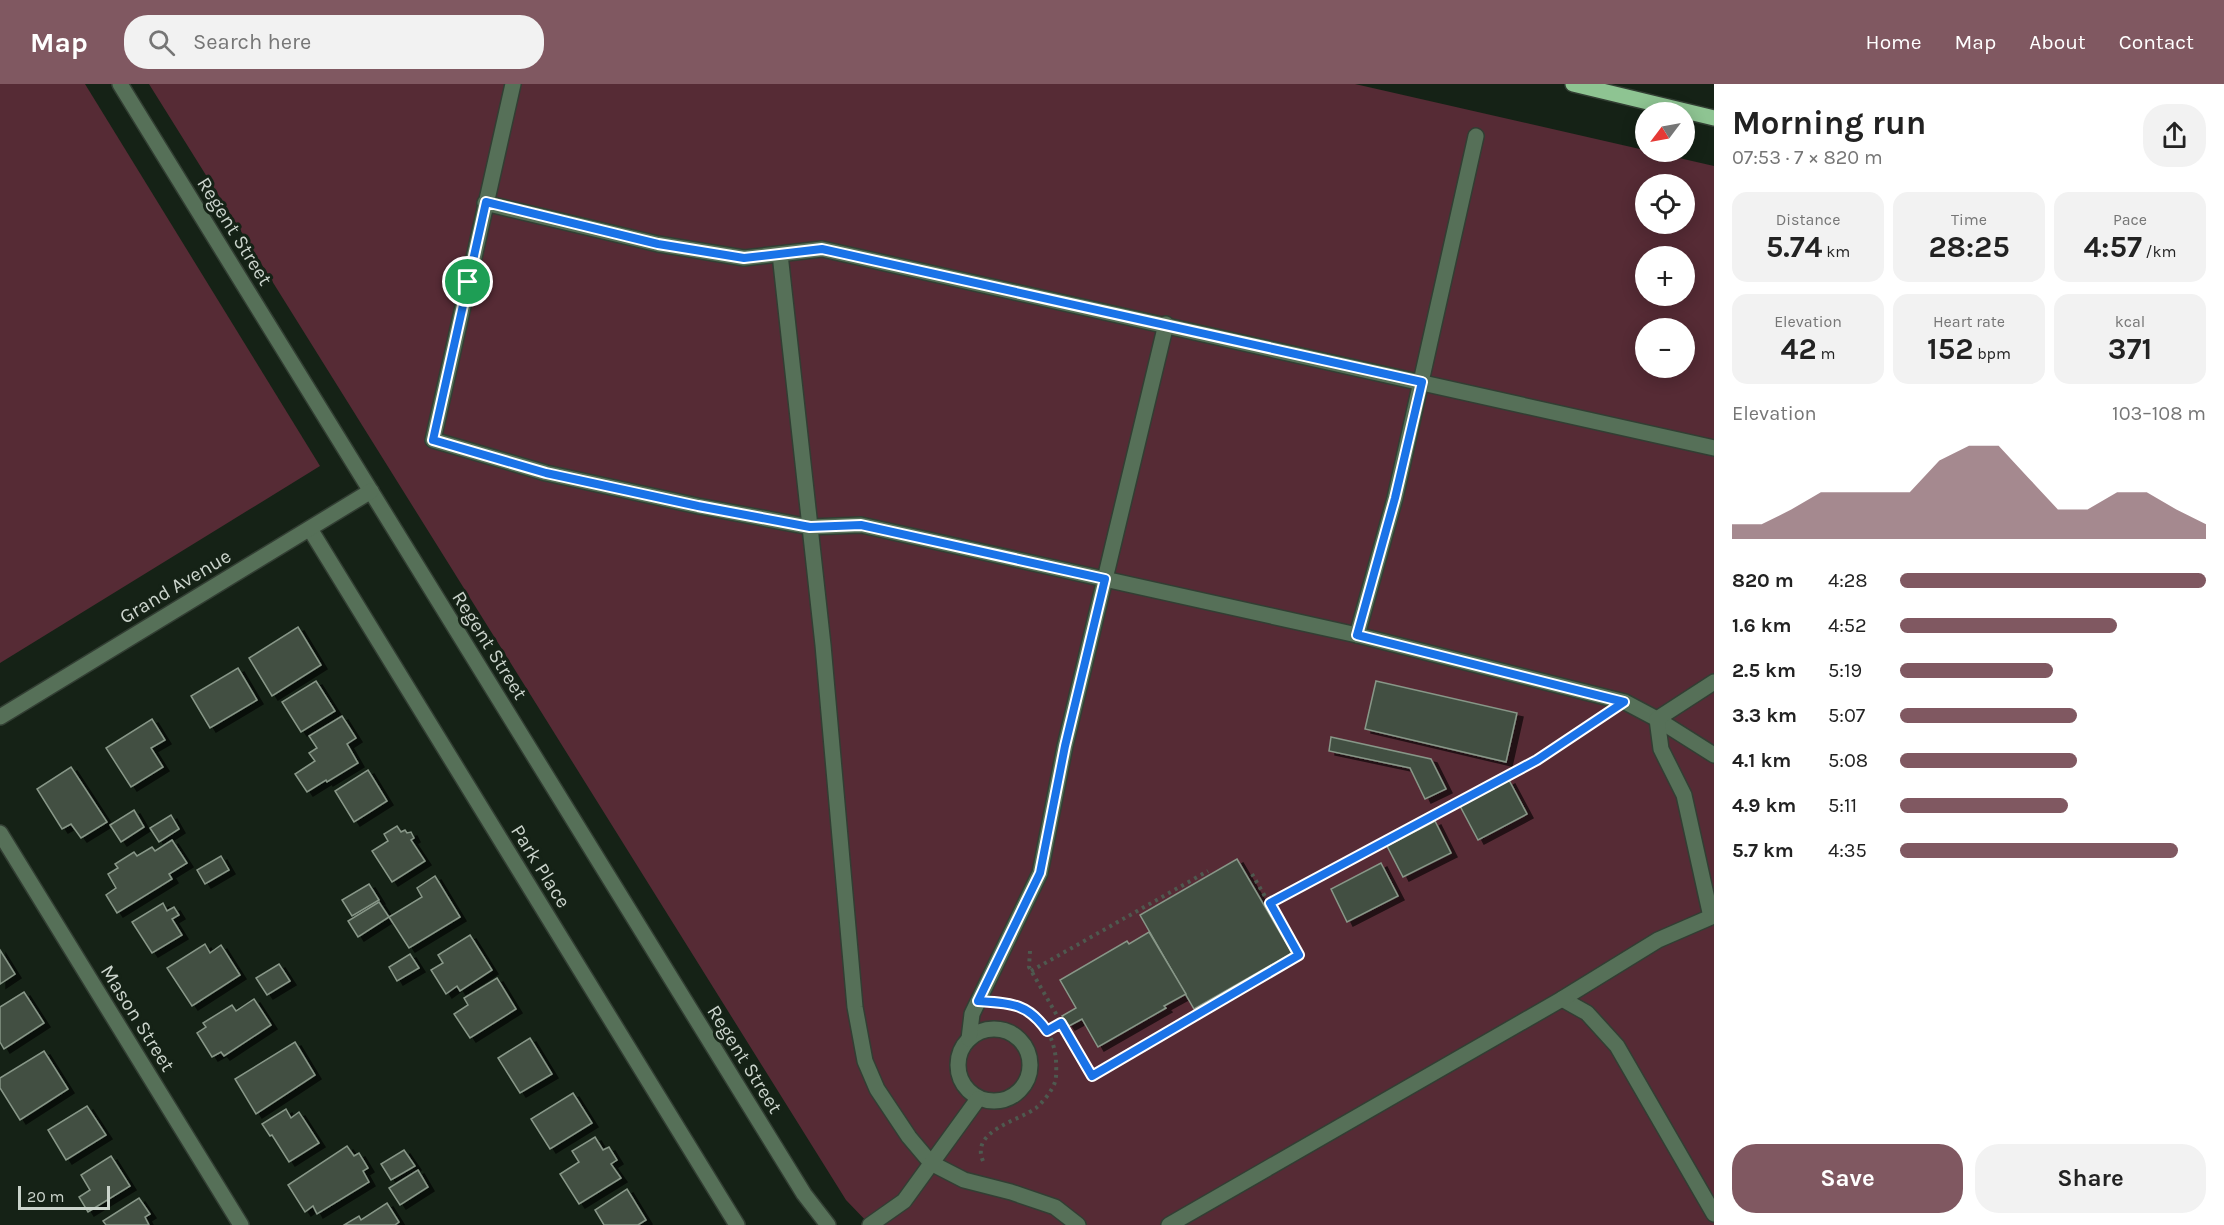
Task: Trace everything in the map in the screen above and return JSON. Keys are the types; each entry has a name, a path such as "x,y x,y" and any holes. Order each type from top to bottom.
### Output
{"main road":[{"path":"1573,84 1714,118"}],"street":[{"name":"Regent Street","path":"120,84 821,1222"},
{"path":"513,84 433,440 546,473 698,506 810,527 861,525 1357,635 1624,702 1657,719 1714,755"},
{"path":"1357,635 1395,498 1476,136"},
{"path":"486,202 669,246 744,258 822,249 1714,448"},
{"path":"780,254 823,645 855,1008 865,1061 877,1089 892,1113 931,1163 964,1180 1056,1207 1078,1225"},
{"path":"969,1039 972,1014 1040,873 1065,746 1166,324"},
{"name":"Grand Avenue","path":"0,717 371,491"},
{"name":"Park Place","path":"310,529 737,1225"},
{"path":"1657,719 1714,682"},
{"path":"1169,1225 1562,999 1658,940 1712,919 1684,795 1661,749 1657,719"},
{"name":"Mason Street","path":"0,833 241,1225"},
{"path":"1562,999 1587,1013 1617,1046 1714,1214"},
{"path":"984,1030 1009,1031 1027,1048 1031,1071 1028,1082 1021,1091 1001,1101 989,1102 978,1099 968,1091 961,1080 958,1068 959,1056 964,1044 984,1030"},
{"path":"870,1225 904,1201 978,1099"}],"path":[{"path":"1270,903 1537,760 1624,702"},
{"path":"1031,971 1208,871"},
{"path":"1020,913 1032,919 1029,967 1092,1076 1299,955 1252,874"},
{"path":"978,1001 1021,1006 1032,1014 1047,1031 1052,1039 1055,1052 1054,1083 1048,1094 1036,1108 990,1134 981,1144 979,1151 982,1160 988,1166 1005,1173 1003,1190"},
{"path":"1047,1031 1061,1023"}],"shaded area":[{"path":"0,84 85,84 320,466 0,663"},
{"path":"149,84 1355,84 1635,148 1635,162 1695,162 1714,166 1714,1225 870,1225 846,1200"}],"building":[{"path":"298,627 321,665 272,696 249,658"},
{"path":"238,668 257,700 210,728 191,696"},
{"path":"316,681 335,711 301,732 282,702"},
{"path":"1376,681 1517,713 1506,762 1365,729"},
{"path":"342,716 356,738 347,744 358,763 307,792 295,774 315,761 309,753 317,748 309,736"},
{"path":"152,719 165,740 151,748 163,767 131,787 106,748"},
{"path":"1331,737 1431,759 1446,789 1425,799 1410,768 1329,751"},
{"path":"71,767 107,822 81,838 71,824 62,829 37,789"},
{"path":"368,770 387,801 354,822 335,791"},
{"path":"1509,780 1527,814 1478,840 1460,806"},
{"path":"134,810 144,827 121,842 110,825"},
{"path":"171,815 179,829 159,842 150,828"},
{"path":"1435,821 1451,853 1403,877 1387,846"},
{"path":"397,826 401,832 405,830 407,833 411,832 414,838 411,840 425,861 392,882 372,851 388,841 384,834"},
{"path":"172,840 187,863 169,874 172,879 117,913 106,895 116,888 108,874 118,868 115,864 134,852 137,856 152,847 155,851"},
{"path":"221,856 229,870 205,884 197,870"},
{"path":"1237,859 1292,953 1194,1009 1140,915"},
{"path":"1381,863 1398,896 1347,922 1331,889"},
{"path":"435,876 460,917 409,948 389,917 422,897 417,888"},
{"path":"369,884 379,900 352,916 342,900"},
{"path":"379,902 389,917 358,937 348,921"},
{"path":"163,903 167,911 174,907 179,915 172,919 182,935 152,953 132,922"},
{"path":"1149,932 1186,994 1098,1047 1082,1019 1069,1026 1062,1016 1076,1008 1060,980 1127,941 1129,944"},
{"path":"470,935 492,970 460,991 457,986 446,994 431,970 443,963 438,955"},
{"path":"205,944 210,953 221,945 240,975 192,1006 167,968"},
{"path":"0,950 15,974 0,984"},
{"path":"410,954 419,968 397,981 389,967"},
{"path":"279,964 290,981 267,995 256,978"},
{"path":"497,978 516,1009 470,1038 454,1014 468,1005 464,998"},
{"path":"24,992 44,1023 4,1049 0,1042 0,1007"},
{"path":"254,999 271,1025 224,1056 221,1052 212,1057 197,1033 206,1027 203,1023 232,1005 236,1011"},
{"path":"530,1038 552,1074 520,1093 498,1058"},
{"path":"295,1042 315,1075 256,1114 235,1079"},
{"path":"44,1051 68,1089 20,1120 0,1088 0,1078"},
{"path":"573,1093 592,1123 550,1149 531,1119"},
{"path":"87,1106 106,1135 66,1160 48,1130"},
{"path":"286,1109 291,1118 299,1112 319,1143 289,1162 262,1124"},
{"path":"595,1137 603,1150 609,1147 617,1160 611,1164 621,1178 579,1204 560,1174 579,1162 572,1151"},
{"path":"347,1146 354,1156 359,1153 368,1168 363,1171 369,1182 317,1214 313,1206 305,1212 288,1185"},
{"path":"404,1150 415,1166 391,1180 381,1164"},
{"path":"111,1156 130,1186 88,1212 79,1197 90,1190 81,1175"},
{"path":"418,1170 428,1187 400,1205 389,1188"},
{"path":"627,1189 646,1220 638,1225 604,1225 595,1210"},
{"path":"139,1198 150,1214 145,1217 149,1225 106,1225 103,1221"},
{"path":"387,1203 399,1222 395,1225 344,1225 359,1216 361,1220"}],"route":[{"path":"486,202 658,244 744,258 822,249 1422,382 1395,498 1357,635 1624,702 1537,760 1270,903 1299,955 1092,1076 1061,1023 1047,1031 1032,1014 1021,1006 978,1001 1040,873 1065,746 1105,579 861,525 810,527 698,506 546,473 433,440 468,282 486,202"}]}
